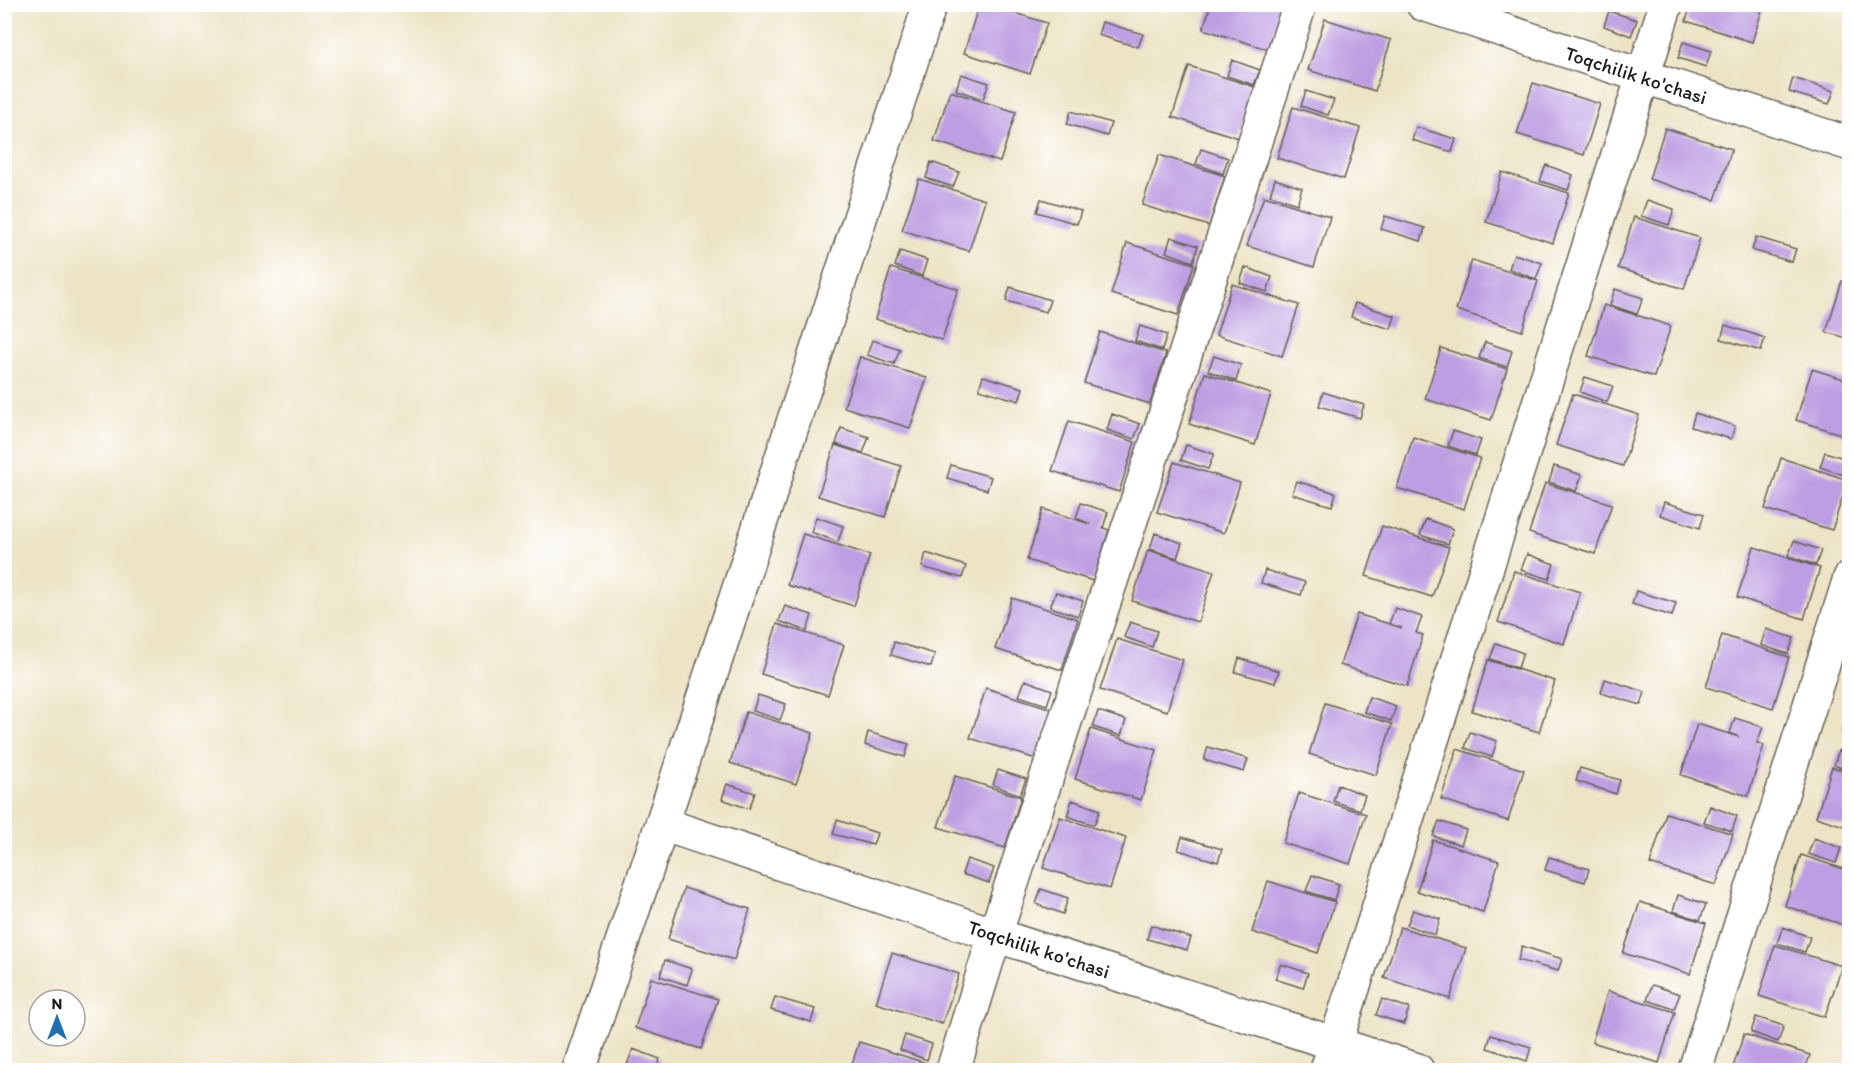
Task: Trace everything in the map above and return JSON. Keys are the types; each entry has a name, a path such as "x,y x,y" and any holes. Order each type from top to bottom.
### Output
{"street":[{"path":"579,1071 663,824 930,4"},
{"path":"953,1071 995,935 1300,4"},
{"name":"Toqchilik ko'chasi","path":"1423,4 1850,144"},
{"path":"1331,1057 1666,4"},
{"path":"1695,1071 1850,578"},
{"name":"Toqchilik ko'chasi","path":"663,824 995,935 1331,1057 1416,1071"}],"building":[{"path":"979,4 986,4 1047,23 1030,74 964,53"},
{"path":"1211,4 1284,4 1270,50 1203,29"},
{"path":"1691,4 1764,4 1752,42 1686,21"},
{"path":"1850,4 1850,12 1828,5"},
{"path":"1609,11 1637,20 1631,36 1604,26"},
{"path":"1325,19 1391,40 1375,91 1308,70"},
{"path":"1102,22 1143,34 1138,47 1098,35"},
{"path":"1683,42 1711,51 1706,67 1678,58"},
{"path":"1232,60 1260,70 1254,85 1227,76"},
{"path":"1189,66 1255,87 1239,138 1172,117"},
{"path":"961,74 989,83 983,99 956,90"},
{"path":"1793,78 1834,91 1829,104 1789,92"},
{"path":"1533,83 1600,104 1584,155 1517,134"},
{"path":"950,91 1016,112 1000,162 934,141"},
{"path":"1306,91 1334,100 1328,115 1301,106"},
{"path":"1293,107 1360,128 1344,179 1277,158"},
{"path":"1071,111 1111,123 1107,136 1067,124"},
{"path":"1416,127 1456,139 1452,152 1412,140"},
{"path":"1665,128 1732,149 1715,200 1649,179"},
{"path":"1201,149 1228,158 1223,174 1196,164"},
{"path":"1159,155 1225,176 1209,226 1142,205"},
{"path":"931,162 959,172 953,187 926,178"},
{"path":"1546,165 1573,175 1568,190 1540,181"},
{"path":"1502,172 1569,193 1553,243 1486,222"},
{"path":"919,179 985,200 969,251 902,230"},
{"path":"1275,179 1302,188 1297,204 1270,195"},
{"path":"1264,196 1330,217 1314,267 1247,246"},
{"path":"1041,199 1081,211 1077,224 1037,212"},
{"path":"1647,200 1674,209 1669,225 1641,216"},
{"path":"1385,216 1425,228 1421,241 1381,229"},
{"path":"1634,217 1700,238 1684,289 1618,268"},
{"path":"1171,237 1198,246 1193,262 1166,252"},
{"path":"1756,237 1796,249 1792,262 1752,250"},
{"path":"1127,243 1194,264 1178,315 1111,294"},
{"path":"900,251 927,260 922,276 895,266"},
{"path":"1514,254 1542,263 1536,279 1509,269"},
{"path":"1472,260 1538,281 1522,331 1456,310"},
{"path":"1245,267 1272,277 1267,292 1240,283"},
{"path":"891,268 958,289 942,340 875,319"},
{"path":"1842,281 1850,283 1850,339 1826,332"},
{"path":"1232,284 1299,305 1282,356 1216,335"},
{"path":"1010,287 1050,300 1046,312 1006,301"},
{"path":"1615,289 1643,298 1637,314 1610,305"},
{"path":"1355,303 1395,316 1391,329 1351,317"},
{"path":"1604,305 1671,326 1654,377 1588,356"},
{"path":"1725,325 1765,338 1761,351 1721,339"},
{"path":"1140,326 1167,335 1162,350 1135,341"},
{"path":"1100,332 1166,353 1150,404 1084,383"},
{"path":"872,340 900,349 894,364 867,355"},
{"path":"1485,342 1512,351 1507,367 1479,358"},
{"path":"1441,348 1507,369 1491,420 1425,399"},
{"path":"1214,356 1241,365 1236,381 1208,371"},
{"path":"860,357 927,378 910,428 844,407"},
{"path":"1812,369 1850,381 1850,437 1796,420"},
{"path":"1205,373 1271,394 1255,445 1189,424"},
{"path":"983,376 1023,388 1019,401 979,389"},
{"path":"1585,377 1613,386 1607,402 1580,392"},
{"path":"1323,392 1364,405 1360,418 1319,406"},
{"path":"1573,394 1639,415 1623,466 1556,445"},
{"path":"1695,413 1735,426 1731,439 1691,427"},
{"path":"1112,414 1140,424 1134,439 1107,430"},
{"path":"1069,421 1135,442 1119,492 1052,471"},
{"path":"841,428 869,437 863,453 836,444"},
{"path":"1453,431 1481,440 1476,455 1448,446"},
{"path":"1413,437 1480,458 1464,509 1397,488"},
{"path":"835,445 901,466 885,517 818,496"},
{"path":"1186,445 1214,454 1208,469 1181,460"},
{"path":"1825,452 1850,460 1847,476 1820,467"},
{"path":"1781,458 1848,480 1832,530 1765,509"},
{"path":"1174,462 1240,483 1224,533 1157,512"},
{"path":"951,465 991,477 987,490 947,478"},
{"path":"1554,466 1582,475 1576,491 1549,482"},
{"path":"1296,481 1336,493 1332,506 1292,494"},
{"path":"1545,483 1612,504 1595,554 1529,533"},
{"path":"1664,502 1704,514 1700,528 1660,515"},
{"path":"1081,503 1108,512 1103,528 1109,530 1093,581 1027,560 1043,509 1090,524 1076,518"},
{"path":"816,517 843,526 838,542 811,532"},
{"path":"1426,519 1453,529 1448,544 1420,535"},
{"path":"1382,526 1449,547 1432,597 1366,576"},
{"path":"1155,533 1182,543 1177,558 1150,549"},
{"path":"803,534 870,555 854,606 787,585"},
{"path":"1794,541 1821,550 1816,565 1788,556"},
{"path":"1754,547 1820,568 1804,619 1737,597"},
{"path":"1148,550 1214,571 1198,622 1132,601"},
{"path":"926,553 966,566 962,578 922,567"},
{"path":"1527,554 1554,564 1549,579 1521,570"},
{"path":"1265,570 1305,582 1301,595 1261,583"},
{"path":"1514,571 1580,592 1564,644 1498,622"},
{"path":"1636,591 1676,603 1672,616 1632,604"},
{"path":"1056,592 1083,601 1078,616 1050,607"},
{"path":"1012,598 1078,619 1062,670 995,649"},
{"path":"785,606 812,615 807,631 779,621"},
{"path":"1395,608 1422,617 1416,633 1423,635 1407,686 1340,665 1357,614 1389,624"},
{"path":"1130,622 1157,631 1152,647 1124,637"},
{"path":"777,624 844,645 828,695 761,674"},
{"path":"1766,629 1794,638 1788,654 1761,645"},
{"path":"1722,635 1789,657 1773,708 1706,687"},
{"path":"1117,639 1183,660 1167,711 1100,690"},
{"path":"894,642 935,654 931,667 891,655"},
{"path":"1496,643 1523,653 1518,668 1490,659"},
{"path":"1239,658 1279,671 1275,683 1235,672"},
{"path":"1488,660 1555,681 1539,732 1472,711"},
{"path":"1605,679 1645,692 1641,705 1601,693"},
{"path":"1025,680 1052,690 1047,705 1019,696"},
{"path":"986,688 1052,709 1036,759 970,738"},
{"path":"758,695 786,704 780,720 753,711"},
{"path":"1369,697 1396,706 1391,721 1364,712"},
{"path":"1325,703 1392,724 1376,775 1309,754"},
{"path":"1850,705 1850,731 1842,729"},
{"path":"1098,711 1126,720 1121,736 1093,727"},
{"path":"746,712 813,733 796,784 730,763"},
{"path":"1735,718 1763,727 1757,743 1764,745 1748,796 1681,775 1697,724 1739,737 1730,733"},
{"path":"1091,729 1157,750 1141,800 1075,779"},
{"path":"868,732 909,744 905,757 865,745"},
{"path":"1470,732 1497,741 1492,757 1465,748"},
{"path":"1208,747 1248,759 1244,772 1204,760"},
{"path":"1457,749 1524,770 1508,821 1441,799"},
{"path":"1839,750 1850,754 1850,771 1834,765"},
{"path":"1832,767 1850,772 1850,828 1816,817"},
{"path":"1580,768 1620,780 1616,794 1576,781"},
{"path":"998,770 1026,779 1020,795 993,785"},
{"path":"955,776 1021,797 1005,848 938,827"},
{"path":"727,784 755,793 749,809 722,799"},
{"path":"1338,785 1365,795 1360,810 1333,801"},
{"path":"1299,793 1366,814 1350,864 1283,843"},
{"path":"1072,800 1100,810 1094,825 1067,816"},
{"path":"1710,806 1737,816 1732,831 1704,822"},
{"path":"1666,813 1733,834 1716,885 1650,864"},
{"path":"1060,817 1126,838 1110,889 1043,868"},
{"path":"837,820 877,833 873,845 833,834"},
{"path":"1439,821 1466,830 1461,845 1433,836"},
{"path":"1182,837 1222,849 1218,862 1178,850"},
{"path":"1814,838 1841,848 1836,863 1808,854"},
{"path":"1433,840 1499,861 1483,912 1417,891"},
{"path":"1801,855 1850,871 1850,927 1785,906"},
{"path":"1549,857 1589,869 1585,882 1545,870"},
{"path":"967,859 994,868 989,883 962,874"},
{"path":"1312,875 1339,884 1334,900 1306,891"},
{"path":"1268,881 1335,902 1318,953 1252,932"},
{"path":"684,888 750,909 734,960 668,939"},
{"path":"1041,889 1068,898 1063,914 1036,904"},
{"path":"1678,895 1706,904 1700,920 1673,911"},
{"path":"1640,902 1706,923 1690,974 1623,953"},
{"path":"1413,910 1440,919 1435,935 1407,925"},
{"path":"1151,925 1191,938 1187,950 1147,939"},
{"path":"1400,927 1466,948 1450,999 1384,978"},
{"path":"1783,927 1810,937 1805,952 1777,943"},
{"path":"1775,945 1842,966 1825,1017 1759,996"},
{"path":"1522,946 1562,959 1558,971 1518,960"},
{"path":"892,953 959,974 942,1024 876,1003"},
{"path":"665,960 692,969 687,985 660,976"},
{"path":"1281,964 1308,973 1303,988 1275,979"},
{"path":"651,978 718,999 701,1049 635,1028"},
{"path":"1652,985 1680,994 1674,1009 1647,1000"},
{"path":"1608,991 1675,1012 1659,1063 1592,1042"},
{"path":"775,997 815,1009 811,1022 771,1010"},
{"path":"1382,999 1409,1008 1404,1024 1376,1015"},
{"path":"1756,1017 1784,1026 1778,1042 1751,1032"},
{"path":"1744,1034 1810,1055 1805,1070 1732,1070"},
{"path":"905,1035 932,1044 927,1060 900,1050"},
{"path":"1491,1035 1531,1047 1527,1061 1487,1048"},
{"path":"859,1042 926,1063 924,1070 850,1070"},
{"path":"633,1049 660,1059 656,1070 643,1070 627,1065"}]}
